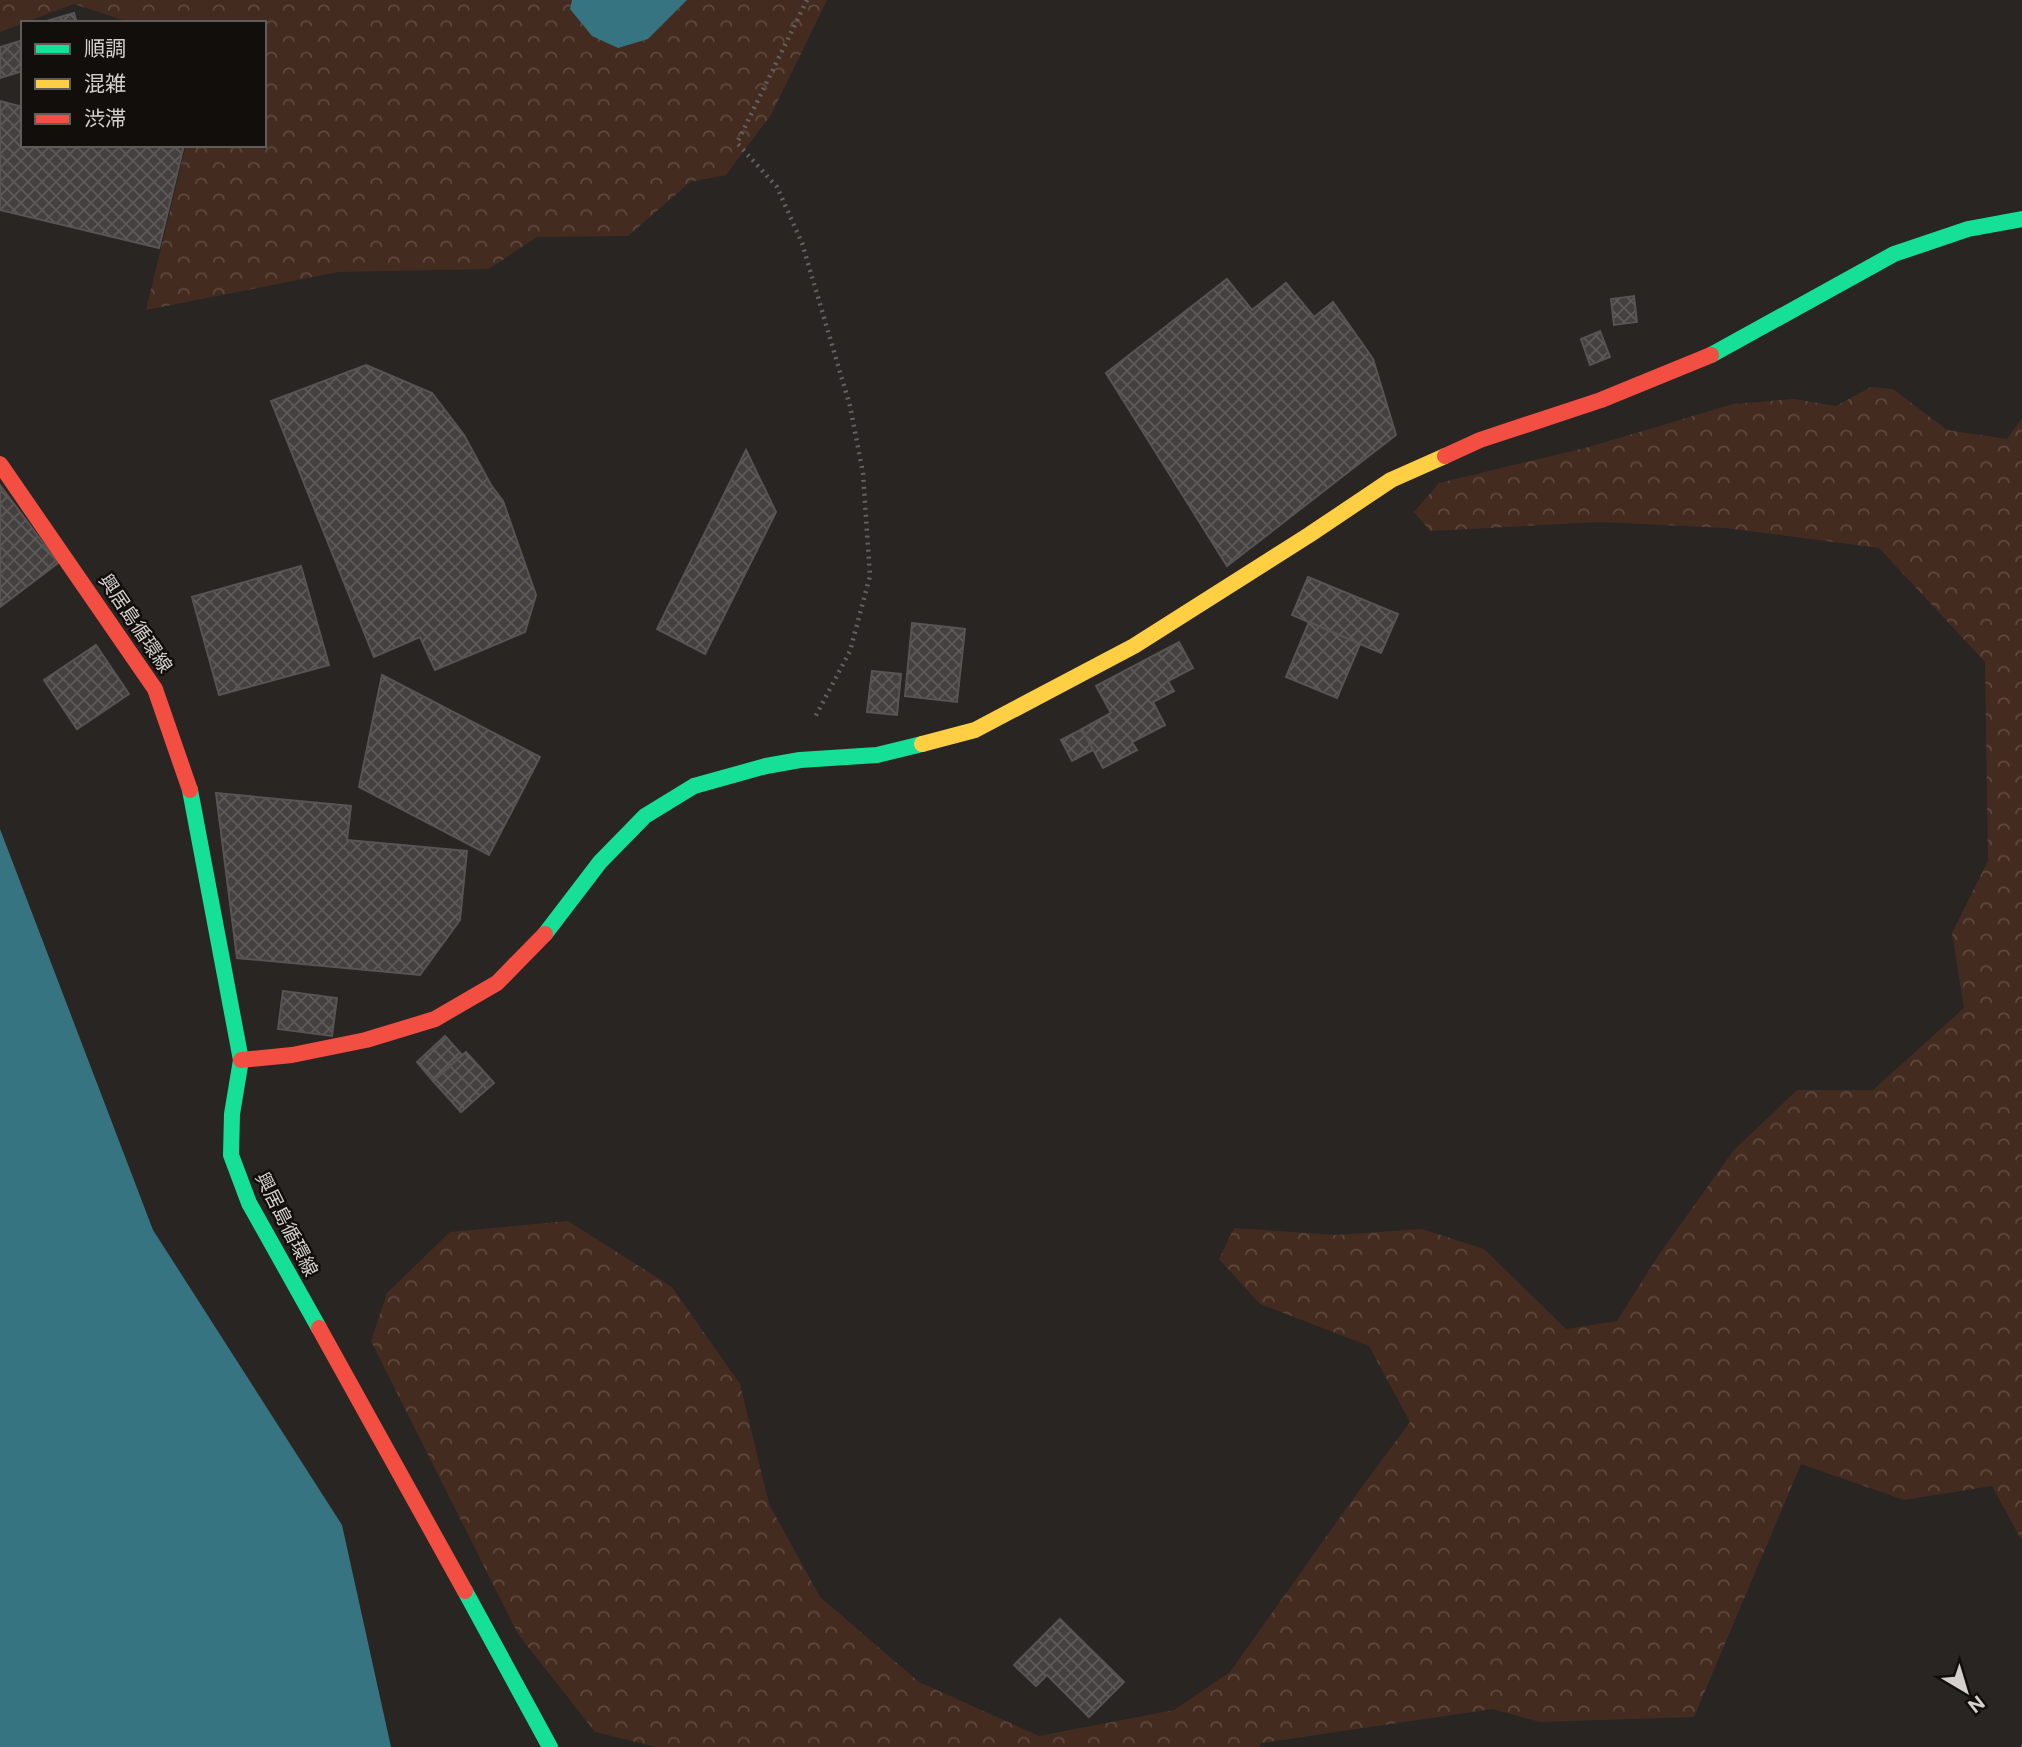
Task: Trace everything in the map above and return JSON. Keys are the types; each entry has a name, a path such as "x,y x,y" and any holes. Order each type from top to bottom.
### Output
{"street":[{"path":"241,1060 292,1055 366,1040 435,1020 497,983 547,932 600,862 645,816 694,786 766,766 800,760 877,755 975,730 1134,646 1391,480 1480,440 1601,400 1703,359 1894,254 1968,229 2022,219"},
{"name":"興居島循環線","path":"0,464 155,689 189,786 241,1060 232,1114 231,1155 249,1203 550,1747"}],"path":[{"path":"800,760 816,713 850,652 870,576 863,473 850,406 802,243 777,187 737,144 807,0"}],"green space":[{"path":"0,0 572,0 570,9 648,39 687,0 827,0 771,115 726,175 690,182 628,236 537,237 489,269 338,272 146,310 186,147 266,147 266,21 126,21 74,4 29,21 21,21 21,24 0,32"},
{"path":"1871,387 1893,389 1947,430 2007,439 2022,418 2022,1541 1992,1486 1904,1500 1801,1464 1694,1717 1540,1722 1493,1709 1261,1743 1260,1747 656,1747 595,1732 518,1634 371,1341 387,1293 450,1232 568,1221 672,1287 740,1384 769,1504 820,1597 919,1682 1039,1736 1174,1710 1230,1672 1410,1422 1369,1346 1260,1304 1219,1259 1234,1228 1337,1235 1422,1229 1484,1249 1566,1329 1617,1321 1658,1256 1733,1151 1797,1090 1873,1090 1964,1008 1952,933 1988,861 1985,662 1879,548 1726,528 1600,522 1430,531 1414,512 1439,483 1589,447 1733,404 1794,399 1836,406"}],"water":[{"path":"572,0 687,0 648,39 618,48 592,36 570,9"},
{"path":"0,829 153,1230 342,1525 391,1747 0,1747"}],"building":[{"path":"74,13 76,21 46,21"},
{"path":"21,41 21,72 0,78 0,47"},
{"path":"0,101 21,106 21,147 184,147 159,248 0,210"},
{"path":"1227,279 1252,310 1286,283 1314,317 1333,302 1373,359 1396,435 1227,566 1106,373"},
{"path":"1634,296 1637,322 1614,325 1611,299"},
{"path":"1600,331 1610,357 1590,365 1581,339"},
{"path":"366,365 432,393 464,435 491,485 503,501 536,595 525,632 435,670 420,637 374,657 271,401"},
{"path":"746,450 776,512 705,654 657,629"},
{"path":"0,485 58,563 0,607"},
{"path":"301,566 329,665 219,695 192,597"},
{"path":"1308,577 1398,614 1381,653 1292,615"},
{"path":"1309,622 1360,644 1337,698 1286,677"},
{"path":"912,623 965,629 957,702 905,696"},
{"path":"1179,642 1193,668 1168,681 1174,691 1153,702 1165,725 1132,742 1137,750 1103,768 1082,729 1111,713 1096,686"},
{"path":"96,645 129,694 77,729 44,680"},
{"path":"872,671 901,674 897,715 867,712"},
{"path":"382,675 540,757 489,855 359,787"},
{"path":"1082,729 1093,750 1072,761 1061,740"},
{"path":"216,793 351,806 347,840 467,851 460,920 420,975 237,958"},
{"path":"283,991 337,998 332,1036 278,1029"},
{"path":"445,1036 462,1055 433,1081 417,1062"},
{"path":"466,1052 494,1083 461,1112 433,1081"},
{"path":"1060,1619 1124,1682 1089,1717 1047,1675 1036,1686 1014,1665"}],"traffic: fast":[{"path":"1711,355 1894,254 1968,229 2022,219"},
{"path":"545,934 600,862 645,816 694,786 766,766 800,760 877,755 922,744"},
{"path":"190,790 241,1060 232,1114 231,1155 249,1203 319,1328"},
{"path":"465,1591 550,1747"}],"traffic: slow":[{"path":"922,744 975,730 1134,646 1391,480 1445,456"}],"traffic: jam":[{"path":"1445,456 1480,440 1601,400 1711,355"},
{"path":"0,464 155,689 190,790"},
{"path":"241,1060 292,1055 366,1040 435,1019 497,983 545,934"},
{"path":"319,1328 465,1591"}]}
